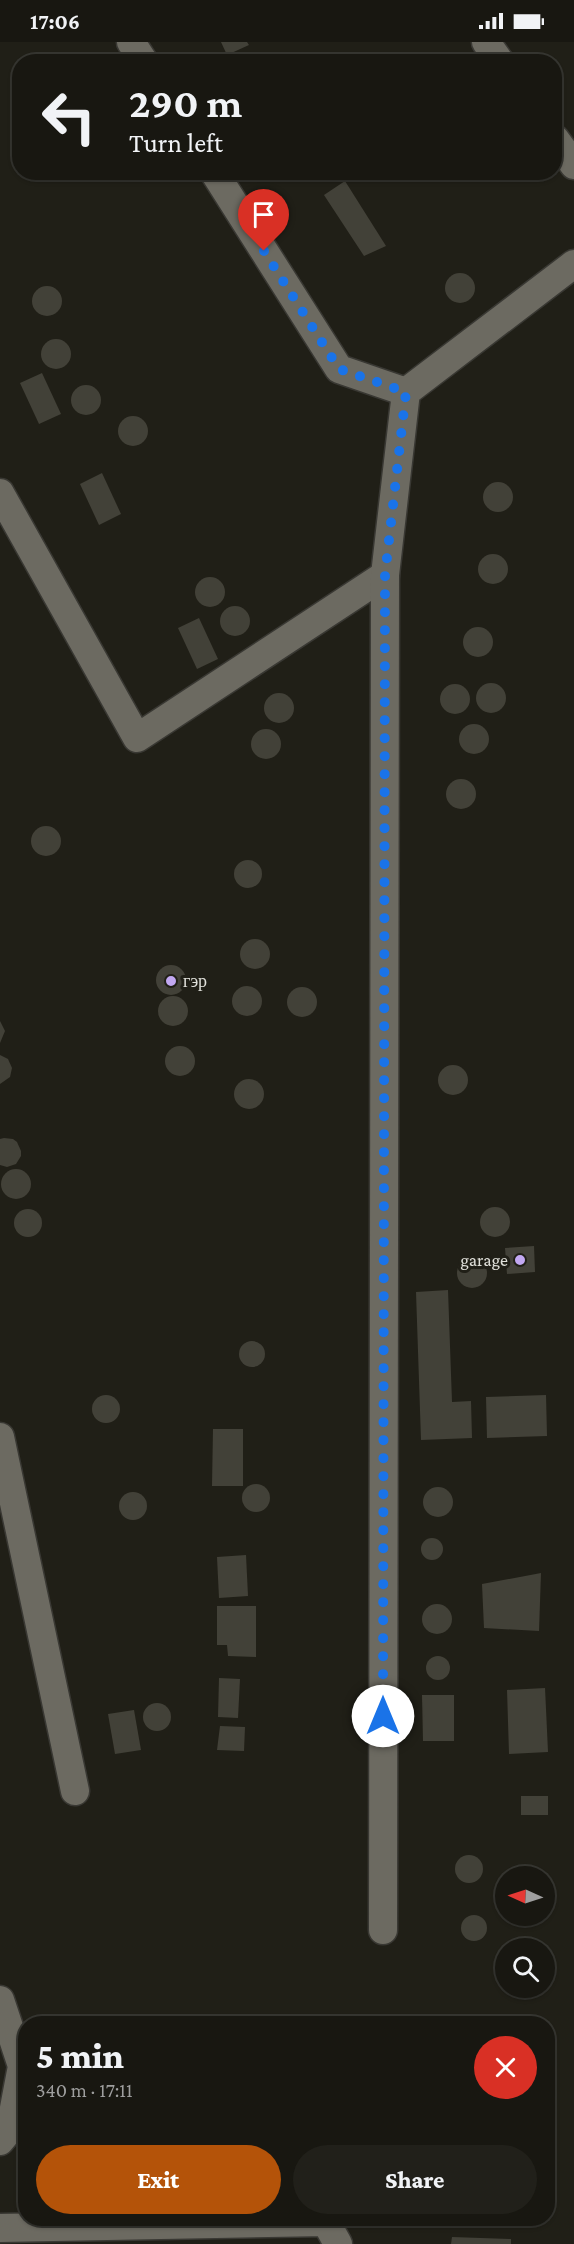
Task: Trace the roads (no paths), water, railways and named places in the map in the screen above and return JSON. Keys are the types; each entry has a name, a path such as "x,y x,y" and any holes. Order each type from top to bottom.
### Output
{"street":[{"path":"562,149 574,165"},
{"path":"219,180 339,369 406,392"},
{"path":"383,1930 385,575 406,392 574,264"},
{"path":"0,493 137,738 385,575"},
{"path":"0,1437 75,1791"},
{"path":"0,2000 18,2054"},
{"path":"0,2141 10,2129 18,2087"},
{"path":"0,2228 109,2226"},
{"path":"328,2226 338,2244"}],"place":[{"name":"гэр","path":"171,981"},
{"name":"garage","path":"520,1260"}]}
